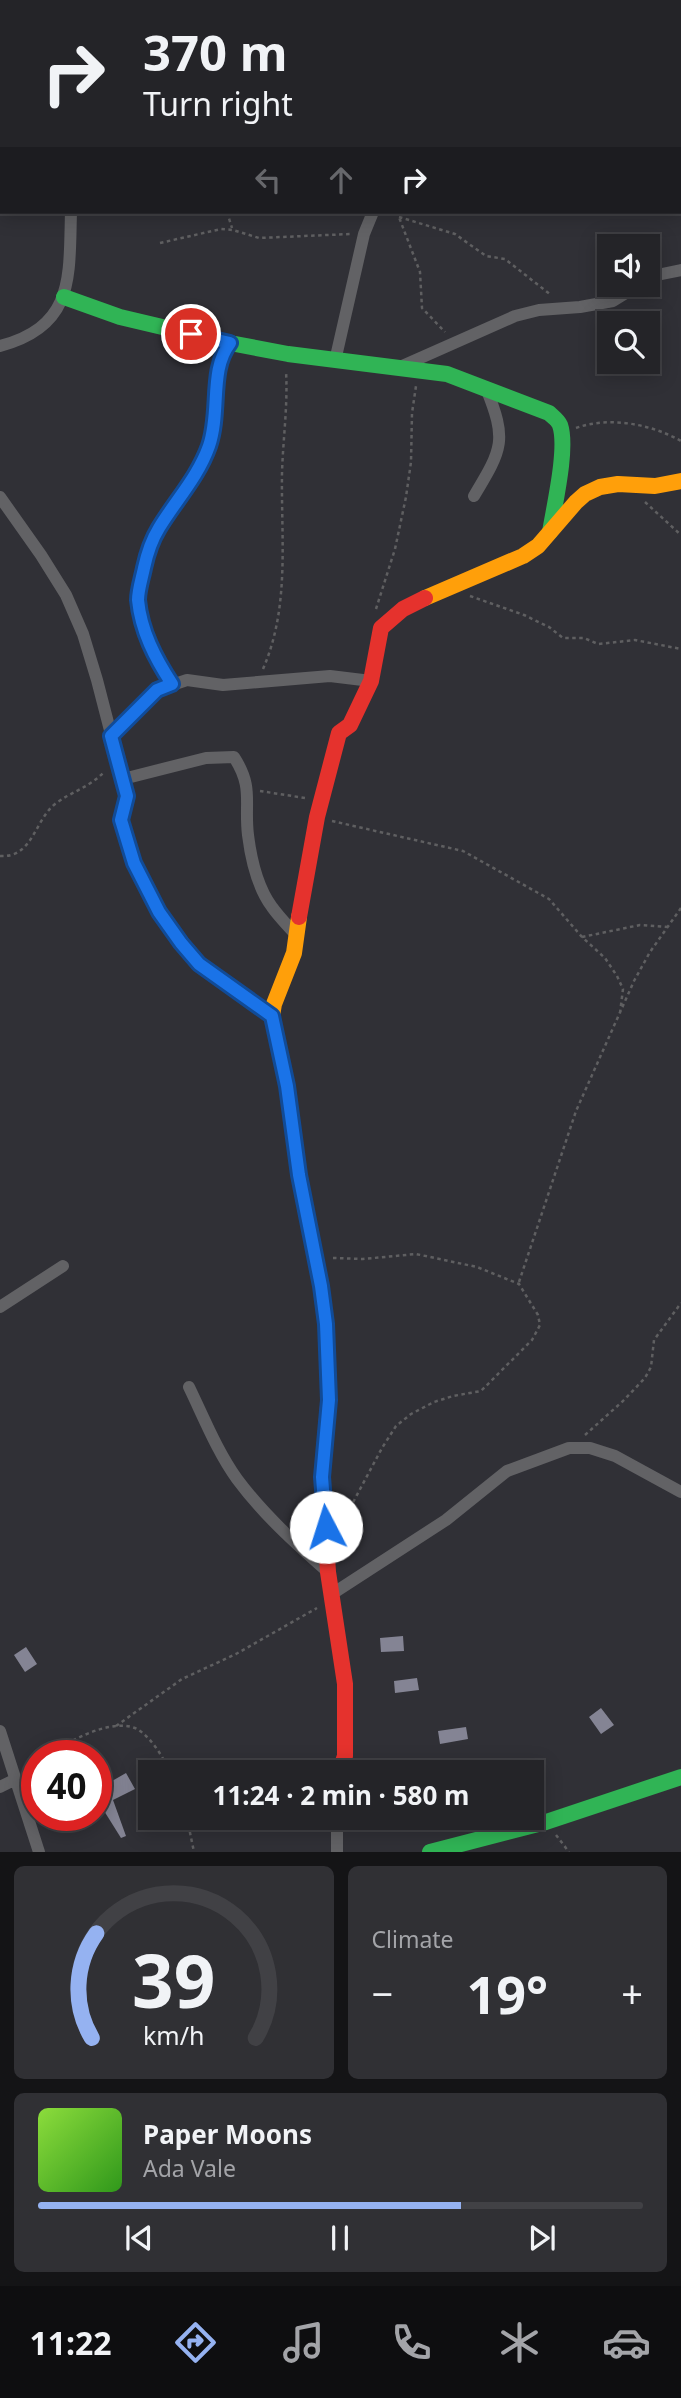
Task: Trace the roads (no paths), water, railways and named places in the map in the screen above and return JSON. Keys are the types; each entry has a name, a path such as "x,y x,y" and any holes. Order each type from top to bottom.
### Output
{"street":[{"path":"0,346 32,335 56,312 64,297 71,214"},
{"path":"335,360 364,234 372,214"},
{"path":"660,274 681,270"},
{"path":"64,297 120,317 230,343 288,354 447,374 550,413 559,422 561,433 556,499 550,534"},
{"path":"408,368 450,345 515,316 539,310 580,307 618,297"},
{"path":"172,684 155,658 146,634 138,598 149,550 157,530 198,470 209,445 217,407 217,369 222,354 230,343"},
{"path":"474,496 492,467 500,443 498,416 486,388"},
{"path":"344,1760 345,1684 328,1572 322,1477 329,1400 323,1299 299,1175 287,1086 272,1016 274,1004 292,962 317,817 339,733 351,725 371,681 379,633 385,623 403,609 447,587 523,556 550,534 576,502 600,487 655,486 681,481"},
{"path":"0,497 66,595 83,635 127,796 121,820 134,863 159,912 199,964 272,1016"},
{"path":"111,736 157,690 187,680 223,685 330,676 371,681"},
{"path":"122,779 224,755 234,757 245,776 248,839 263,893 272,908 297,936"},
{"path":"0,1307 63,1266"},
{"path":"189,1387 236,1477 261,1508 328,1572"},
{"path":"332,1594 446,1520 507,1471 569,1448 590,1448 615,1456 681,1492"},
{"path":"0,1731 39,1852"},
{"path":"430,1852 546,1822 681,1777"},
{"path":"0,1787 16,1779"},
{"path":"337,1830 337,1852"}]}
